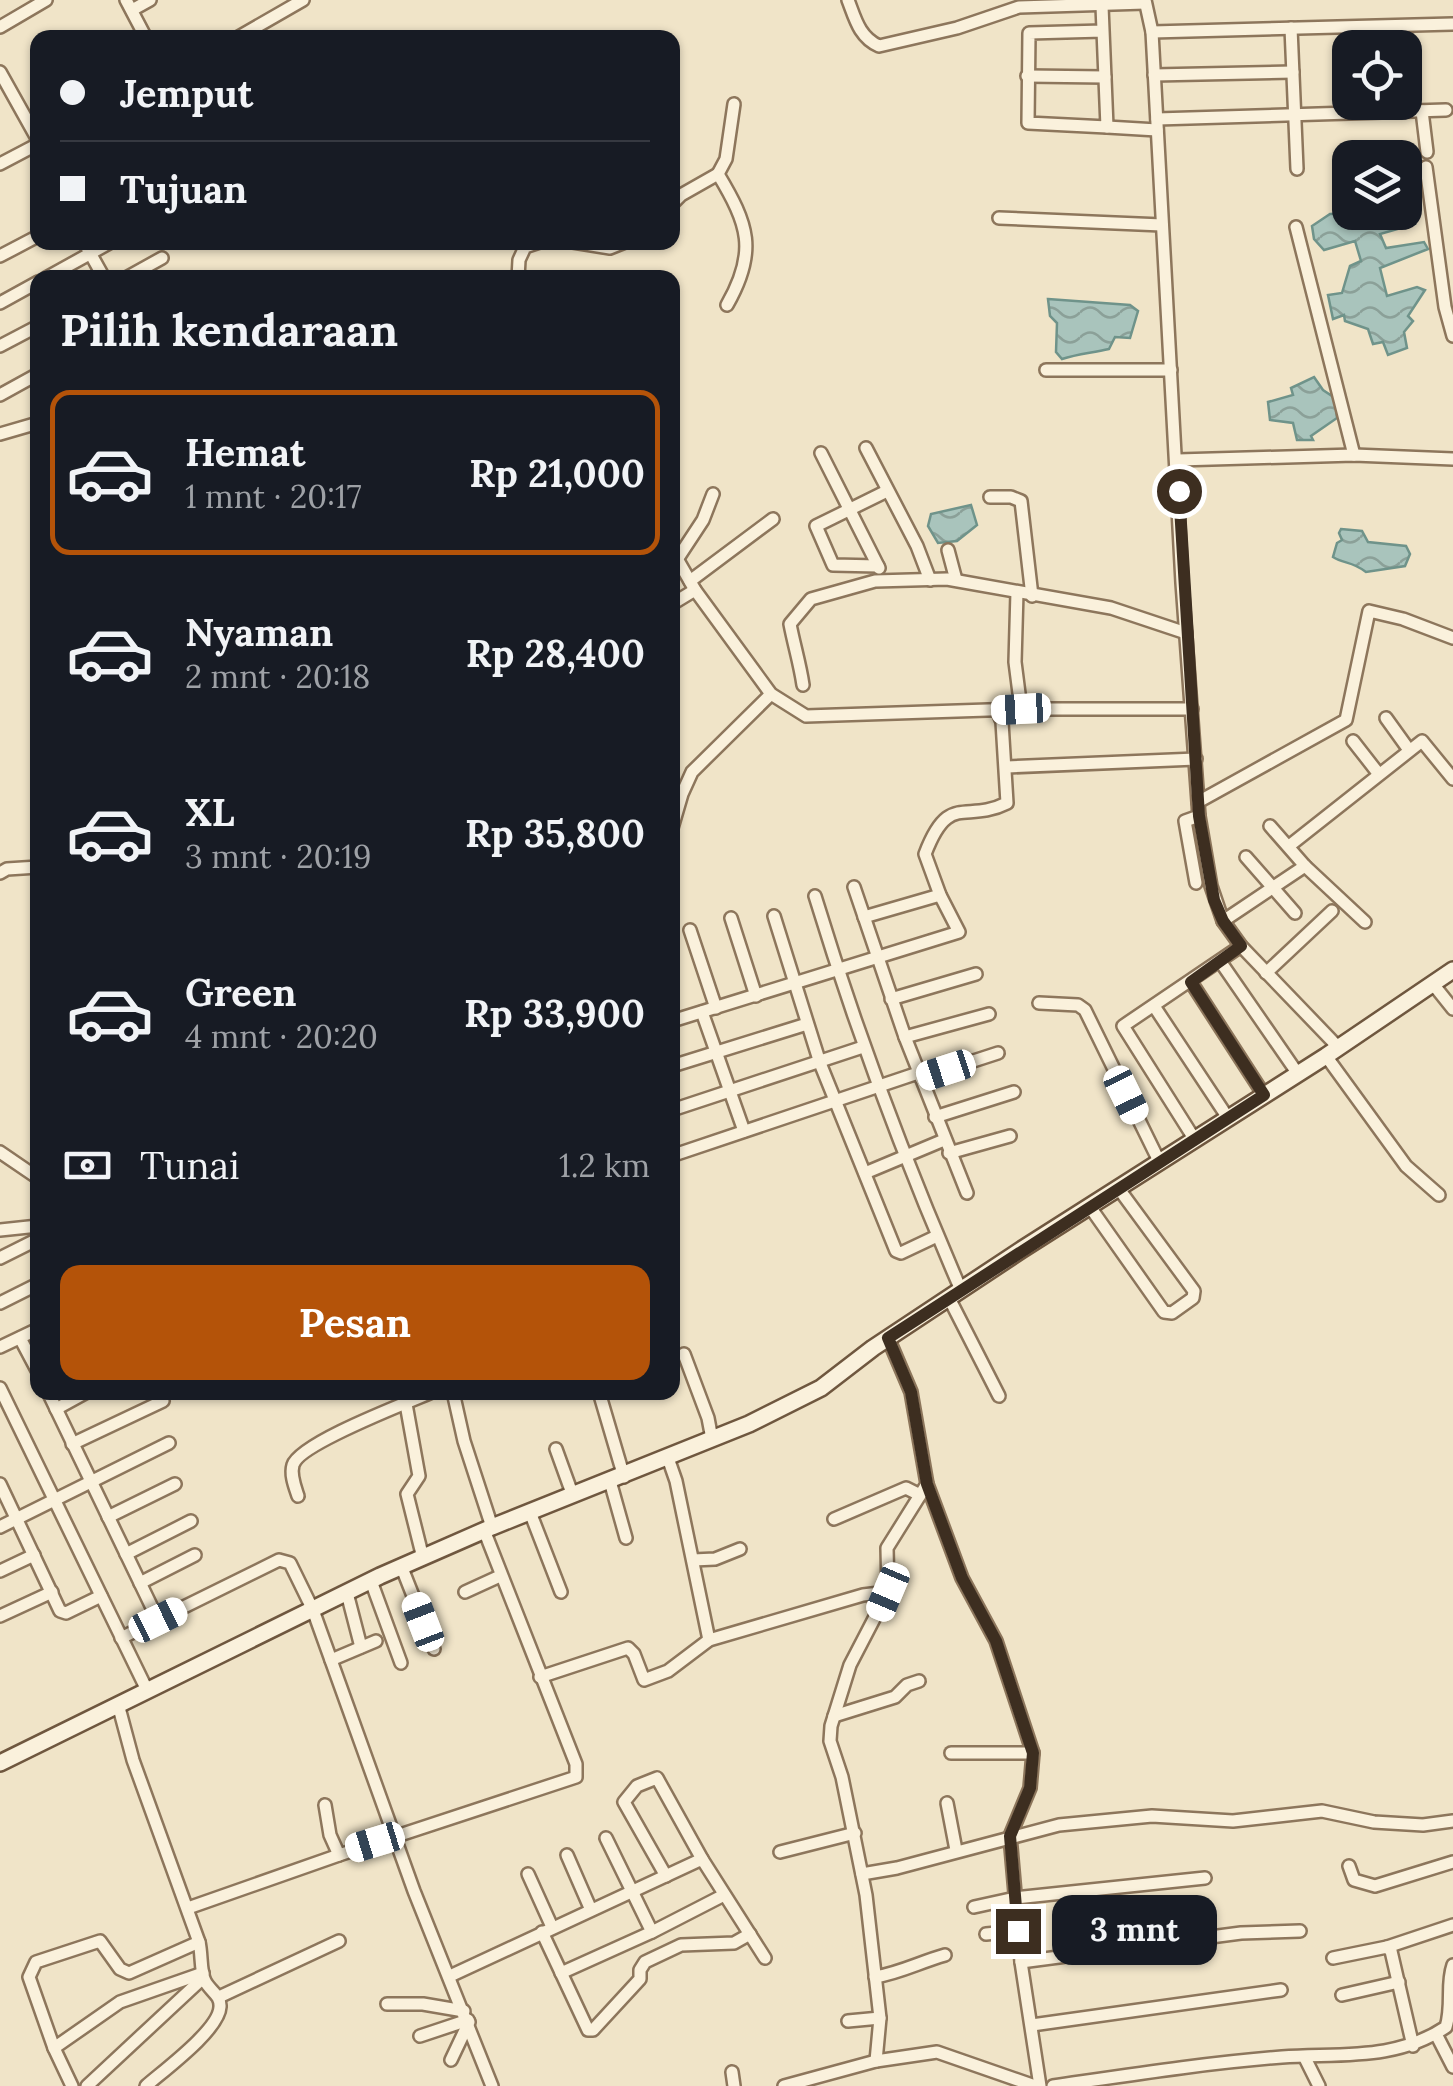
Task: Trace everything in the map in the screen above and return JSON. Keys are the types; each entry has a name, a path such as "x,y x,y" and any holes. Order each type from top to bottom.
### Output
{"street":[{"path":"0,27 21,6 46,0"},
{"path":"142,30 129,5 150,0"},
{"path":"848,0 857,26 879,46 942,32 1020,7 1145,2 1152,32 1199,809 1214,900 1241,946 1332,1052 1406,1166 1439,1195"},
{"path":"251,30 296,2"},
{"path":"1102,6 1107,127"},
{"path":"1152,32 1453,24"},
{"path":"1290,28 1297,169"},
{"path":"1103,31 1029,33 1028,123 1107,127 1332,114"},
{"path":"1154,75 1293,72"},
{"path":"1027,76 1105,77"},
{"path":"1,77 30,128"},
{"path":"680,196 718,174 726,159 734,104"},
{"path":"1427,152 1422,110 1446,110"},
{"path":"0,164 30,147"},
{"path":"1426,167 1445,307 1453,336"},
{"path":"718,174 740,211 746,231 744,270 727,305"},
{"path":"999,218 1162,225"},
{"path":"1296,227 1354,456"},
{"path":"0,256 30,240"},
{"path":"57,270 84,250"},
{"path":"140,270 162,258"},
{"path":"0,303 30,286"},
{"path":"0,346 30,330"},
{"path":"1046,370 1172,370"},
{"path":"0,395 30,378"},
{"path":"0,434 30,425"},
{"path":"866,448 918,546 930,580"},
{"path":"820,452 885,581"},
{"path":"1178,460 1354,456 1453,459"},
{"path":"878,566 833,565 816,526 887,491"},
{"path":"680,548 703,520 712,494"},
{"path":"990,498 1011,497 1021,501 1032,596"},
{"path":"680,597 773,519"},
{"path":"948,550 956,580"},
{"path":"680,563 692,586 771,694 809,717 1021,709 1192,709"},
{"path":"803,685 801,659 790,624 801,608 811,600 885,581 956,580 1111,608 1186,633"},
{"path":"1017,592 1015,662 1021,709"},
{"path":"1196,883 1185,821 1346,720 1369,612 1402,619 1453,638"},
{"path":"680,799 692,772 771,694"},
{"path":"680,1016 959,932 940,896 925,854 935,830 946,817 964,810 1005,806 1009,793 1007,767 997,710"},
{"path":"1386,718 1409,750"},
{"path":"1353,741 1378,773"},
{"path":"1289,846 1422,741 1453,778"},
{"path":"1007,767 1196,759"},
{"path":"1270,826 1305,866 1365,922"},
{"path":"1246,857 1295,913"},
{"path":"1223,921 1305,866"},
{"path":"0,873 30,867"},
{"path":"854,888 905,1038 966,1193"},
{"path":"815,896 863,1047 937,1236 955,1294 999,1396"},
{"path":"864,918 940,896"},
{"path":"1266,973 1332,911"},
{"path":"774,916 820,1063 896,1252 937,1236"},
{"path":"731,918 756,996"},
{"path":"690,930 716,1008"},
{"path":"1195,1140 1124,1031 1124,1023 1241,946"},
{"path":"1220,962 1298,1074"},
{"path":"0,1762 371,1581 488,1529 668,1458 821,1388 888,1338 1453,970"},
{"path":"891,999 976,974"},
{"path":"1191,982 1264,1095"},
{"path":"1433,984 1453,1008"},
{"path":"1039,1004 1078,1005 1085,1010 1160,1163"},
{"path":"1154,1006 1228,1118"},
{"path":"702,1012 744,1130"},
{"path":"905,1038 989,1014"},
{"path":"680,1064 808,1024"},
{"path":"680,1108 863,1047"},
{"path":"680,1152 878,1086 998,1053"},
{"path":"936,1117 1014,1092"},
{"path":"865,1173 904,1156 1010,1136"},
{"path":"0,1152 30,1173"},
{"path":"1090,1207 1164,1312 1172,1313 1194,1296 1194,1291 1119,1189"},
{"path":"0,1230 30,1227"},
{"path":"0,1258 30,1242"},
{"path":"1,1300 30,1287"},
{"path":"0,1347 30,1333"},
{"path":"20,1338 30,1357"},
{"path":"784,2086 876,2061 937,2052 1037,2086 1010,1836 1030,1788 1033,1753 996,1641 962,1578 924,1490 911,1392 888,1338"},
{"path":"684,1354 712,1439"},
{"path":"0,1388 147,1690"},
{"path":"52,1400 158,1620"},
{"path":"56,1410 74,1400"},
{"path":"298,1496 292,1476 299,1456 352,1427 415,1400"},
{"path":"188,1908 576,1777 576,1764 500,1576 455,1400"},
{"path":"601,1400 626,1538"},
{"path":"72,1444 163,1401"},
{"path":"406,1404 419,1476 407,1494 423,1558"},
{"path":"0,1527 169,1443"},
{"path":"556,1449 572,1496"},
{"path":"668,1458 708,1640"},
{"path":"0,1484 63,1613 101,1596"},
{"path":"108,1518 175,1484"},
{"path":"834,1519 906,1488 924,1490"},
{"path":"876,2061 880,2018 862,1874 842,1777 830,1741 834,1716 862,1637 888,1592 888,1548 924,1490"},
{"path":"530,1512 561,1592"},
{"path":"126,1554 191,1522"},
{"path":"693,1560 715,1559 740,1549"},
{"path":"0,1572 34,1555"},
{"path":"140,1583 195,1555"},
{"path":"122,1638 283,1559 290,1563 313,1610 414,1892 492,2086"},
{"path":"402,1568 434,1649"},
{"path":"465,1592 500,1576"},
{"path":"371,1581 401,1664"},
{"path":"0,1616 52,1592"},
{"path":"540,1677 628,1648 642,1677 648,1680 668,1671 708,1640 888,1592"},
{"path":"347,1593 362,1648"},
{"path":"331,1660 376,1642"},
{"path":"834,1716 895,1698 907,1685 919,1681"},
{"path":"118,1704 133,1760 199,1942 203,1975 219,1998 220,2011 212,2025 146,2086"},
{"path":"950,1753 1033,1753"},
{"path":"666,1876 624,1802 636,1786 657,1778 702,1860 765,1958"},
{"path":"947,1804 956,1850"},
{"path":"324,1806 339,1856"},
{"path":"862,1874 898,1868 1059,1824 1152,1816 1234,1821 1322,1811 1374,1822 1423,1825 1453,1821"},
{"path":"780,1852 854,1833"},
{"path":"606,1838 652,1932"},
{"path":"567,1855 591,1910"},
{"path":"450,1976 702,1860"},
{"path":"1350,1866 1354,1880 1375,1886 1453,1862"},
{"path":"528,1874 562,1973 588,2030 593,2030 640,1978 645,1962 681,1945 734,1943 750,1934"},
{"path":"974,1907 1015,1898 1205,1878"},
{"path":"562,1973 724,1895"},
{"path":"1332,1958 1387,1947 1453,1925"},
{"path":"986,1934 1018,1931"},
{"path":"1021,1962 1241,1933 1300,1931"},
{"path":"72,2086 29,1977 36,1962 96,1941 103,1944 120,1969 129,1972 199,1942"},
{"path":"219,1998 339,1941"},
{"path":"1387,1947 1391,1950 1413,2046"},
{"path":"876,1977 898,1974 945,1955"},
{"path":"1053,2086 1285,2057 1346,2056 1413,2046 1446,2027 1451,2014 1453,1965"},
{"path":"54,2048 120,2002 203,1975"},
{"path":"88,2086 203,1975"},
{"path":"1342,1995 1399,1982"},
{"path":"1032,2025 1281,1990"},
{"path":"387,2004 423,2004 467,2018"},
{"path":"420,2036 467,2018"},
{"path":"451,2060 467,2018"},
{"path":"848,2021 880,2018"},
{"path":"1436,2034 1453,2067"},
{"path":"1305,2058 1319,2086"},
{"path":"1172,2071 1174,2086"}],"water":[{"path":"1330,214 1332,230 1394,230 1380,234 1386,248 1424,242 1428,249 1380,268 1387,296 1417,287 1425,290 1408,316 1413,321 1404,332 1407,348 1388,355 1383,342 1373,344 1368,329 1345,321 1344,315 1333,319 1328,295 1342,293 1350,266 1361,261 1355,241 1324,250 1314,239 1312,226"},
{"path":"1048,299 1130,305 1138,311 1130,338 1115,337 1109,349 1062,359 1056,352 1057,323 1050,316"},
{"path":"1314,377 1335,398 1337,418 1311,436 1313,440 1297,440 1293,423 1270,420 1268,402 1293,395 1291,388"},
{"path":"971,505 977,525 957,541 938,543 928,526 931,514"},
{"path":"1341,529 1362,531 1368,542 1406,546 1410,554 1405,566 1366,572 1333,557 1337,543 1342,540"}],"route":[{"path":"1018,1931 1010,1836 1030,1788 1033,1753 996,1641 962,1578 927,1484 911,1392 888,1338 1264,1095 1191,982 1241,946 1214,900 1199,816 1179,491"}]}
